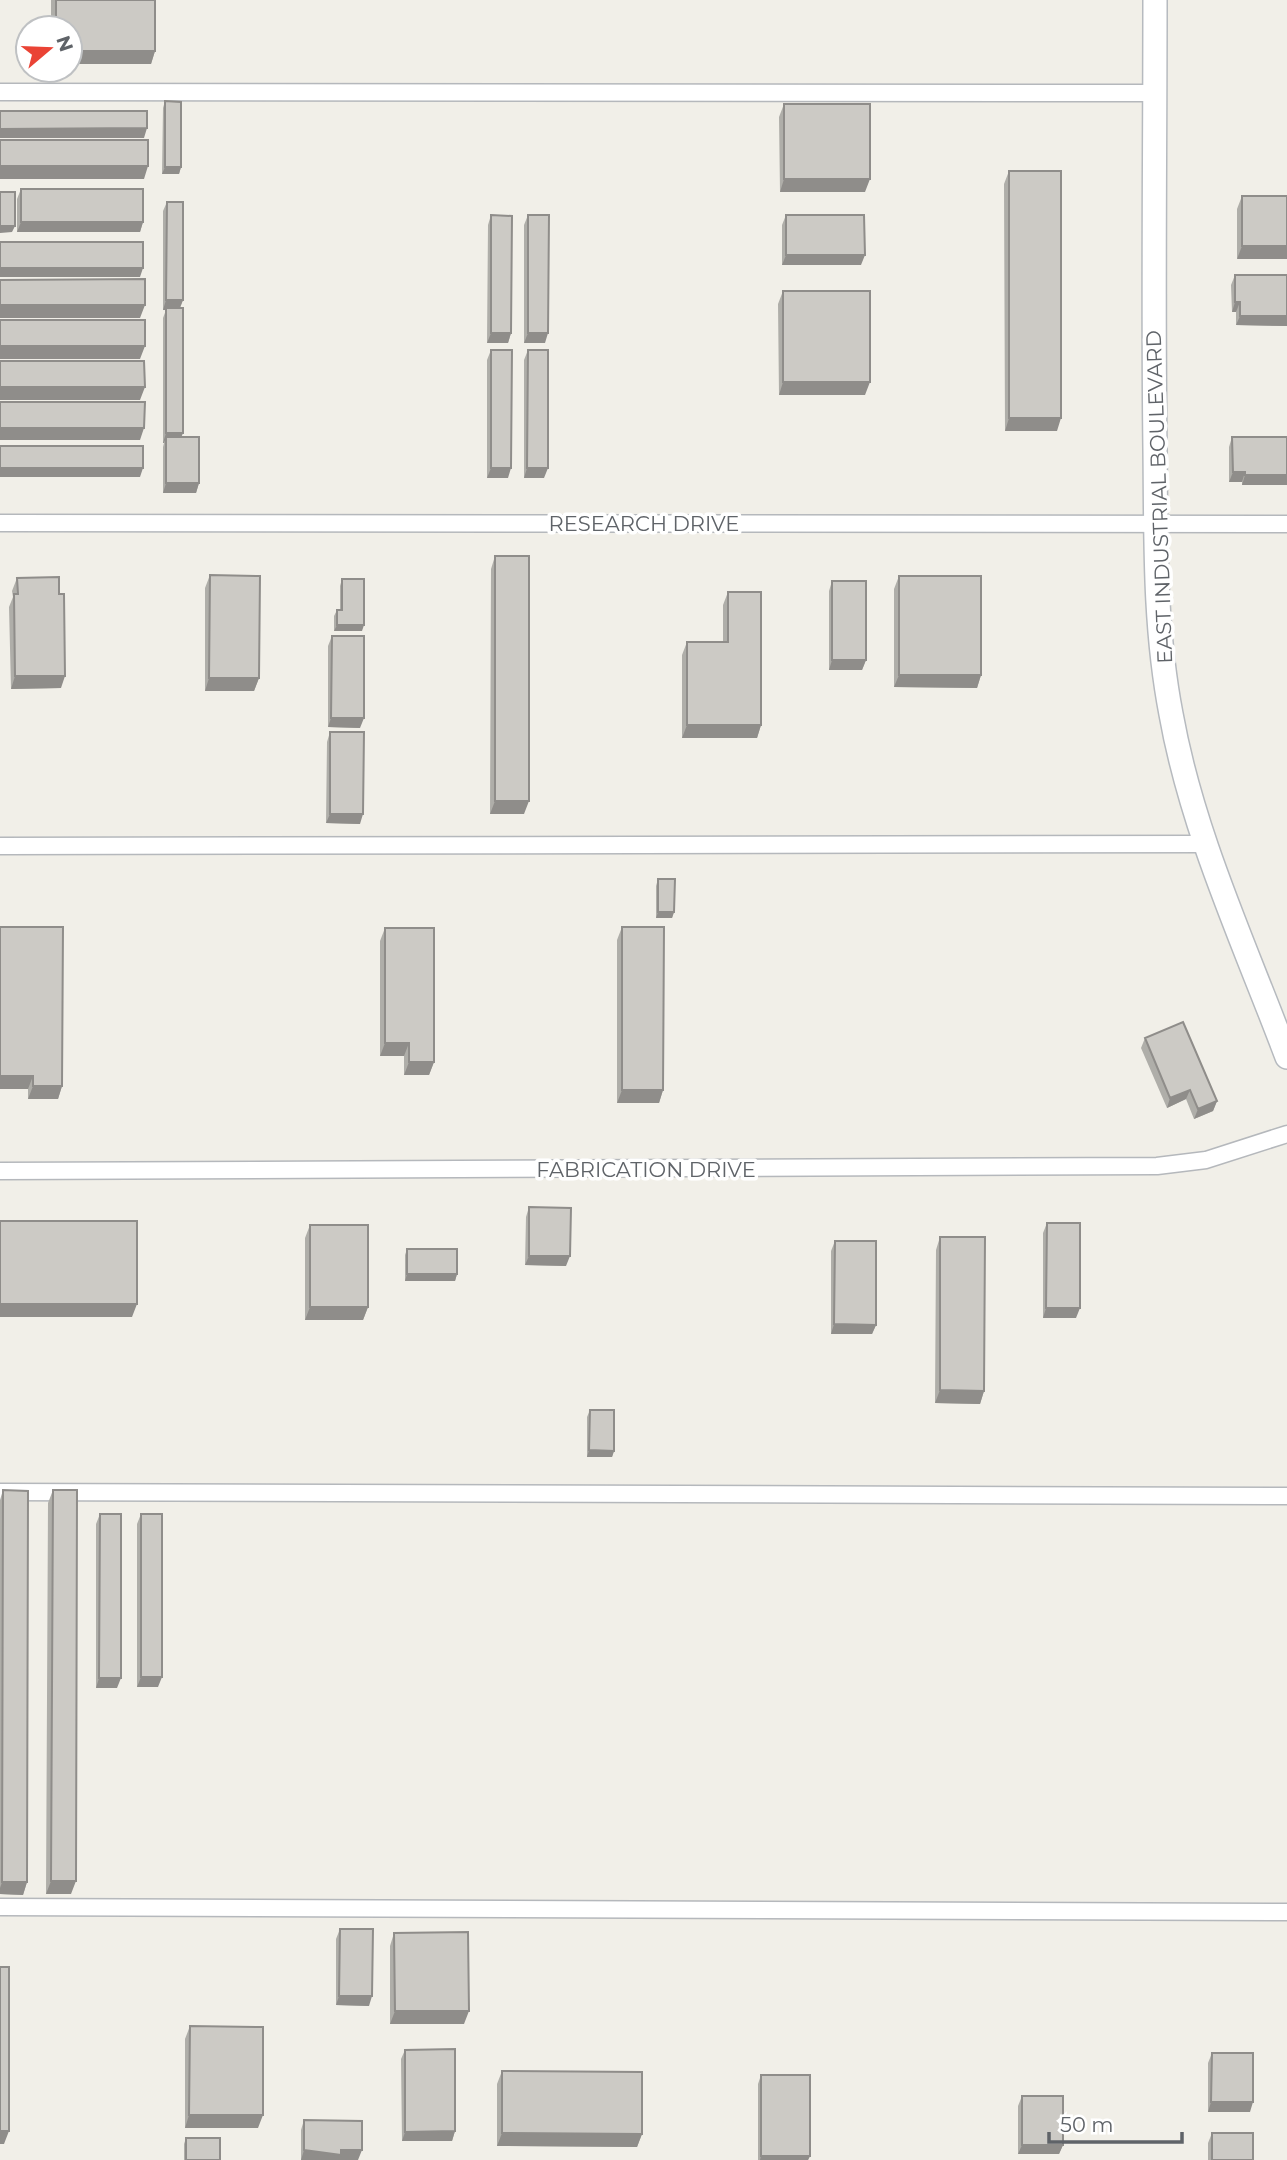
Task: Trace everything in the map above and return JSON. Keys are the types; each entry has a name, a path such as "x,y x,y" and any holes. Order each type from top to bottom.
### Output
{"street":[{"name":"EAST INDUSTRIAL BOULEVARD","path":"1155,0 1156,524 1163,671 1182,764 1207,844 1287,1057"},
{"path":"0,92 1155,93"},
{"name":"RESEARCH DRIVE","path":"0,523 1287,524"},
{"path":"0,846 1207,844"},
{"name":"FABRICATION DRIVE","path":"0,1171 1157,1166 1206,1160 1287,1134"},
{"path":"0,1492 1287,1496"},
{"path":"0,1907 1287,1912"}],"building":[{"path":"56,0 155,0 155,51 84,51 84,14 56,14"},
{"path":"165,101 181,102 181,167 165,167"},
{"path":"784,104 870,104 870,179 784,179"},
{"path":"0,111 147,111 147,128 0,129"},
{"path":"0,140 148,140 148,166 0,166"},
{"path":"1009,171 1061,171 1061,418 1009,418"},
{"path":"21,189 143,189 143,222 21,222"},
{"path":"0,192 15,192 15,226 0,226"},
{"path":"1242,196 1287,196 1287,246 1242,246"},
{"path":"167,202 183,202 183,300 166,300"},
{"path":"491,215 512,216 511,333 491,333"},
{"path":"528,215 549,215 548,333 528,333"},
{"path":"786,215 864,215 865,255 786,255"},
{"path":"0,242 143,242 143,268 0,268"},
{"path":"1235,275 1287,275 1287,316 1240,316 1240,302 1235,302"},
{"path":"145,279 145,305 0,305 0,280"},
{"path":"783,291 870,291 870,382 783,382"},
{"path":"166,308 183,308 183,433 166,433"},
{"path":"0,320 145,320 145,346 0,346"},
{"path":"491,350 512,350 511,468 491,468"},
{"path":"528,350 548,350 548,468 527,468"},
{"path":"0,361 144,361 145,387 0,387"},
{"path":"0,402 145,402 144,428 0,428"},
{"path":"166,437 199,437 199,483 166,483"},
{"path":"1232,437 1287,437 1287,475 1245,475 1245,472 1233,472"},
{"path":"0,446 143,446 143,468 0,468"},
{"path":"495,556 529,556 529,801 495,801"},
{"path":"210,575 260,576 259,678 209,678"},
{"path":"899,576 981,576 981,675 899,675"},
{"path":"59,577 59,594 64,594 65,676 15,676 14,594 18,594 17,578"},
{"path":"342,579 364,579 364,625 337,625 337,610 342,610"},
{"path":"832,581 866,581 866,660 832,660"},
{"path":"728,592 761,592 761,725 687,725 687,642 728,642"},
{"path":"332,636 364,636 364,718 331,718"},
{"path":"330,732 364,732 363,814 330,814"},
{"path":"658,879 675,879 674,912 658,912"},
{"path":"0,927 63,927 62,1086 33,1086 33,1076 0,1076"},
{"path":"622,927 664,927 663,1090 622,1090"},
{"path":"385,928 434,928 434,1062 409,1062 409,1043 385,1043"},
{"path":"1183,1022 1217,1101 1198,1109 1190,1090 1170,1098 1145,1038"},
{"path":"529,1207 571,1208 570,1256 529,1256"},
{"path":"0,1221 137,1221 137,1304 0,1304"},
{"path":"1047,1223 1080,1223 1080,1308 1046,1308"},
{"path":"310,1225 368,1225 368,1307 310,1307"},
{"path":"940,1237 985,1237 984,1391 940,1390"},
{"path":"835,1241 876,1241 876,1325 834,1324"},
{"path":"407,1249 457,1249 457,1274 407,1274"},
{"path":"590,1410 614,1410 614,1451 589,1450"},
{"path":"3,1490 28,1491 27,1882 2,1882"},
{"path":"53,1490 77,1490 76,1881 51,1881"},
{"path":"100,1514 121,1514 121,1678 99,1678"},
{"path":"141,1514 162,1514 162,1677 141,1677"},
{"path":"340,1929 373,1929 372,1996 339,1996"},
{"path":"468,1932 469,2011 395,2011 394,1933"},
{"path":"0,1967 9,1967 9,2131 0,2131"},
{"path":"190,2026 263,2027 263,2115 189,2115"},
{"path":"455,2049 455,2131 405,2132 405,2050"},
{"path":"1212,2053 1253,2053 1253,2102 1211,2102"},
{"path":"502,2071 642,2072 642,2134 502,2133"},
{"path":"761,2075 810,2075 810,2156 761,2156"},
{"path":"1022,2096 1063,2096 1063,2145 1022,2145"},
{"path":"304,2120 362,2121 362,2150 341,2150 341,2155 304,2150"},
{"path":"1212,2133 1253,2133 1253,2160 1212,2160"},
{"path":"186,2138 220,2138 220,2160 186,2160"}]}
